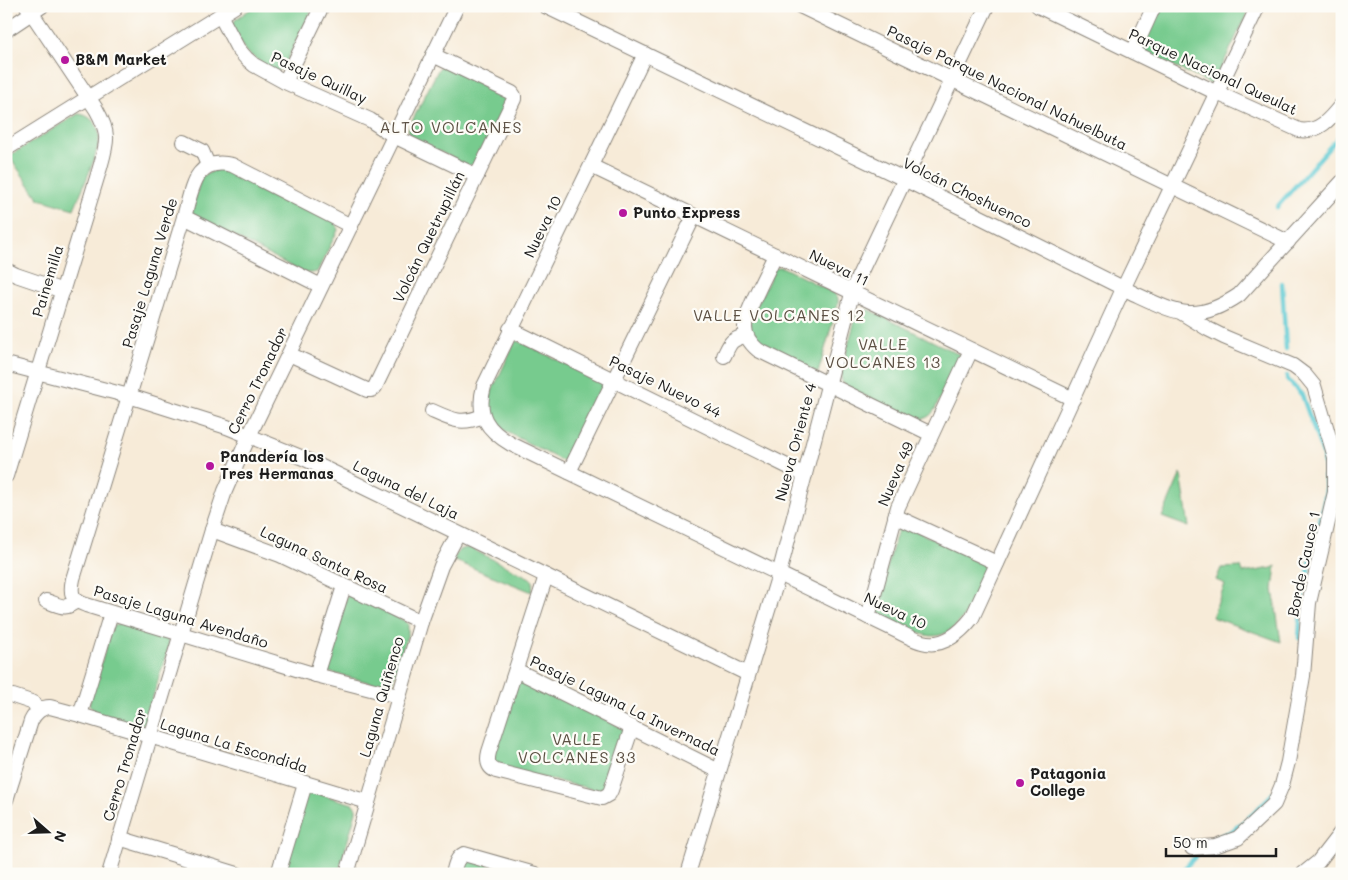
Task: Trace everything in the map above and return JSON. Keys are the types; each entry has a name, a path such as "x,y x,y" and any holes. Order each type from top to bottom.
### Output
{"street":[{"path":"6,149 235,6"},
{"path":"285,82 322,6"},
{"name":"Cerro Tronador","path":"108,874 212,530 228,485 249,436 457,6"},
{"name":"Volcán Choshuenco","path":"545,6 904,179 1123,289 1163,307 1182,313 1201,312 1221,306 1239,295 1342,182"},
{"name":"Pasaje Parque Nacional Nahuelbuta","path":"800,6 1288,242"},
{"name":"Nueva Oriente 4","path":"688,874 779,574 852,292 987,6"},
{"name":"Parque Nacional Queulat","path":"1038,6 1299,130 1307,131 1320,127 1342,104"},
{"path":"1133,52 1154,6"},
{"name":"Nueva 10","path":"645,54 484,386 480,404 483,416 490,429 498,437 511,444 868,617 930,644 948,640 964,628 972,618 1123,289 1258,6"},
{"path":"6,30 33,8"},
{"name":"Painemilla","path":"6,476 9,457 38,371 106,146 104,125 33,8"},
{"name":"Pasaje Quillay","path":"220,16 246,58 263,70 285,82 370,120 394,136 476,176"},
{"name":"Volcán Quetrupillán","path":"289,354 367,390 371,390 374,387 514,99 512,93 433,55"},
{"path":"184,142 202,151 208,165 219,163 232,165 351,226"},
{"name":"Pasaje Laguna Verde","path":"129,396 196,178 208,165"},
{"name":"Nueva 11","path":"591,166 1073,399"},
{"path":"569,472 694,216"},
{"path":"184,217 322,286"},
{"path":"775,255 747,316 746,336 752,345 758,350 931,434"},
{"path":"6,270 62,290"},
{"name":"Borde Cauce 1","path":"1182,313 1208,330 1293,366 1304,375 1314,386 1335,457 1335,492 1309,603 1303,676 1288,762 1282,784 1274,804 1238,838 1215,846 1192,848"},
{"name":"Pasaje Nuevo 44","path":"510,329 804,475"},
{"path":"724,356 733,340 746,336"},
{"name":"Nueva 49","path":"868,617 901,497 970,350"},
{"name":"Laguna del Laja","path":"6,364 129,396 227,427 249,436 320,467 748,674"},
{"name":"Pasaje Laguna Avendaño","path":"129,396 73,579 72,594 76,601 316,675 398,696"},
{"path":"432,411 459,421 472,421 483,416"},
{"path":"895,516 997,563"},
{"name":"Laguna Santa Rosa","path":"212,530 280,555 421,622"},
{"name":"Laguna Quiñenco","path":"347,874 421,622 441,566 458,534"},
{"path":"546,576 489,752 488,763 493,770 602,798 609,794 611,790 632,727"},
{"path":"316,675 344,586"},
{"path":"46,601 65,607 76,601"},
{"path":"80,716 111,613"},
{"name":"Pasaje Laguna La Invernada","path":"516,670 719,770"},
{"path":"6,800 31,721 38,711 34,703 13,696"},
{"name":"Laguna La Escondida","path":"38,711 46,707 80,716 368,802"},
{"path":"278,874 305,784"},
{"path":"1303,874 1318,862 1342,831"},
{"path":"119,838 237,874"},
{"path":"453,874 460,856 464,854 535,874"}],"green space":[{"path":"255,6 314,6 283,68 277,71 271,70 245,51 232,25 236,19"},
{"path":"1159,6 1251,6 1213,85 1142,51 1141,44"},
{"path":"443,65 507,97 507,101 478,162 468,166 411,137 408,129 439,68"},
{"path":"78,114 82,114 95,123 99,134 99,141 94,160 74,209 39,199 9,156"},
{"path":"223,166 335,221 338,230 317,272 304,273 191,214 201,177"},
{"path":"782,267 834,293 838,298 838,304 818,373 765,349 753,335 751,317 775,268"},
{"path":"870,310 960,355 935,409 928,416 919,420 852,390 843,383 841,370 856,317 858,312"},
{"path":"516,340 606,383 570,459 567,461 560,460 509,433 497,425 491,417 489,407 492,391"},
{"path":"1181,473 1189,527 1162,517"},
{"path":"901,526 905,526 983,562 984,573 970,605 964,616 948,632 937,636 925,635 902,626 879,614 877,611 876,606 898,529"},
{"path":"470,548 530,578 533,581 532,592 453,560 459,550"},
{"path":"1276,566 1273,589 1281,642 1212,617 1225,584 1216,580 1221,568 1241,567 1243,573"},
{"path":"350,595 408,624 408,633 392,683 388,687 328,672 324,667 346,597"},
{"path":"120,623 165,637 169,646 145,722 136,727 95,714 89,704 112,627"},
{"path":"520,681 623,728 625,735 605,792 497,767 493,756 517,683"},
{"path":"310,791 353,804 356,808 338,874 281,874 305,794"},
{"path":"463,859 523,874 457,874"}],"waterway":[{"path":"1277,207 1342,133"},
{"path":"1282,283 1286,349"},
{"path":"1287,376 1287,379 1302,395 1323,454 1326,492 1301,604 1299,638"},
{"path":"1211,840 1232,831 1253,814 1273,793"},
{"path":"1179,874 1196,856"}],"place":[{"name":"B&M Market","path":"65,60"},
{"name":"Punto Express","path":"623,213"},
{"name":"Panadería los Tres Hermanas","path":"210,466"},
{"name":"Patagonia College","path":"1020,783"}],"district":[{"name":"ALTO VOLCANES","path":"451,127"},
{"name":"VALLE VOLCANES 12","path":"779,315"},
{"name":"VALLE VOLCANES 13","path":"883,353"},
{"name":"VALLE VOLCANES 33","path":"577,748"}]}
